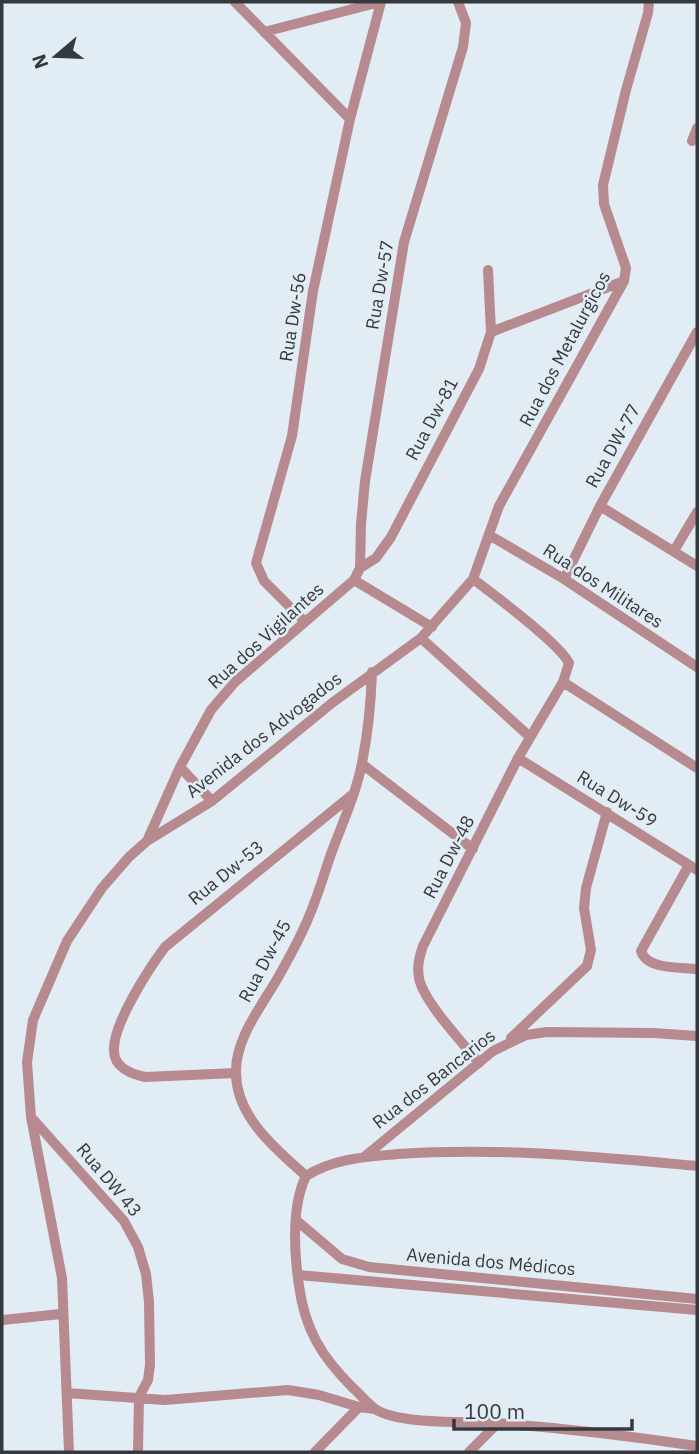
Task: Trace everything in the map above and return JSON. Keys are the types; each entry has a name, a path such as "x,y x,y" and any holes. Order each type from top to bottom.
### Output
{"street":[{"path":"236,2 349,119"},
{"path":"264,32 381,2"},
{"name":"Rua Dw-56","path":"304,621 264,581 256,563 292,436 313,291 349,119 381,2"},
{"name":"Rua Dw-57","path":"354,580 360,568 365,481 404,242 463,47 466,23 458,2"},
{"name":"Rua dos Metalurgicos","path":"473,579 499,506 624,281 626,268 604,204 604,184 649,2"},
{"path":"692,141 697,128"},
{"name":"Rua Dw-81","path":"360,568 376,558 391,537 479,369 491,332 488,270"},
{"path":"491,332 624,281"},
{"name":"Rua DW-77","path":"564,579 600,506 697,332"},
{"path":"600,506 697,566"},
{"path":"674,551 697,512"},
{"name":"Rua dos Militares","path":"489,536 564,579 697,667"},
{"name":"Avenida dos Advogados","path":"69,1452 61,1314 62,1278 31,1117 27,1062 33,1020 48,979 67,941 102,888 129,857 148,841 212,801 372,672 421,638 473,579"},
{"name":"Rua Dw-48","path":"473,579 510,607 569,663 564,682 518,758 423,946 417,964 419,981 428,999 479,1063"},
{"path":"354,580 432,627"},
{"name":"Rua dos Vigilantes","path":"148,841 180,767 211,710 235,682 354,580"},
{"path":"421,638 530,737"},
{"name":"Rua Dw-45","path":"236,1073 239,1053 247,1032 310,915 352,795 362,764 371,703 372,672"},
{"path":"564,682 697,768"},
{"name":"Rua Dw-59","path":"518,758 693,868"},
{"path":"362,764 473,849"},
{"path":"180,767 212,801"},
{"name":"Rua Dw-53","path":"236,1073 145,1077 131,1074 118,1064 114,1050 117,1036 136,992 165,947 352,795"},
{"path":"505,1043 587,966 591,950 584,908 586,888 607,812"},
{"path":"693,868 641,951 643,958 650,963 697,969"},
{"name":"Rua dos Bancarios","path":"364,1157 505,1043 526,1035 547,1032 697,1036"},
{"path":"236,1073 240,1096 252,1121 274,1148 306,1175"},
{"name":"Rua DW 43","path":"31,1117 124,1221 138,1247 146,1273 149,1301 150,1365 148,1380 139,1397 138,1452"},
{"path":"375,1409 332,1367 311,1334 303,1312 298,1275 296,1220 300,1189 306,1175 335,1162 364,1157 446,1151 596,1157 697,1166"},
{"name":"Avenida dos Médicos","path":"296,1220 331,1251 353,1264 425,1279 547,1297 697,1310"},
{"name":"Avenida dos Médicos","path":"298,1275 549,1285 697,1299"},
{"path":"547,1297 549,1285"},
{"path":"2,1320 61,1314"},
{"path":"67,1393 165,1400 288,1390 375,1409 405,1419 497,1423 697,1446"},
{"path":"314,1452 359,1407"},
{"path":"468,1452 497,1423"},
{"path":"652,1452 663,1441"}]}
